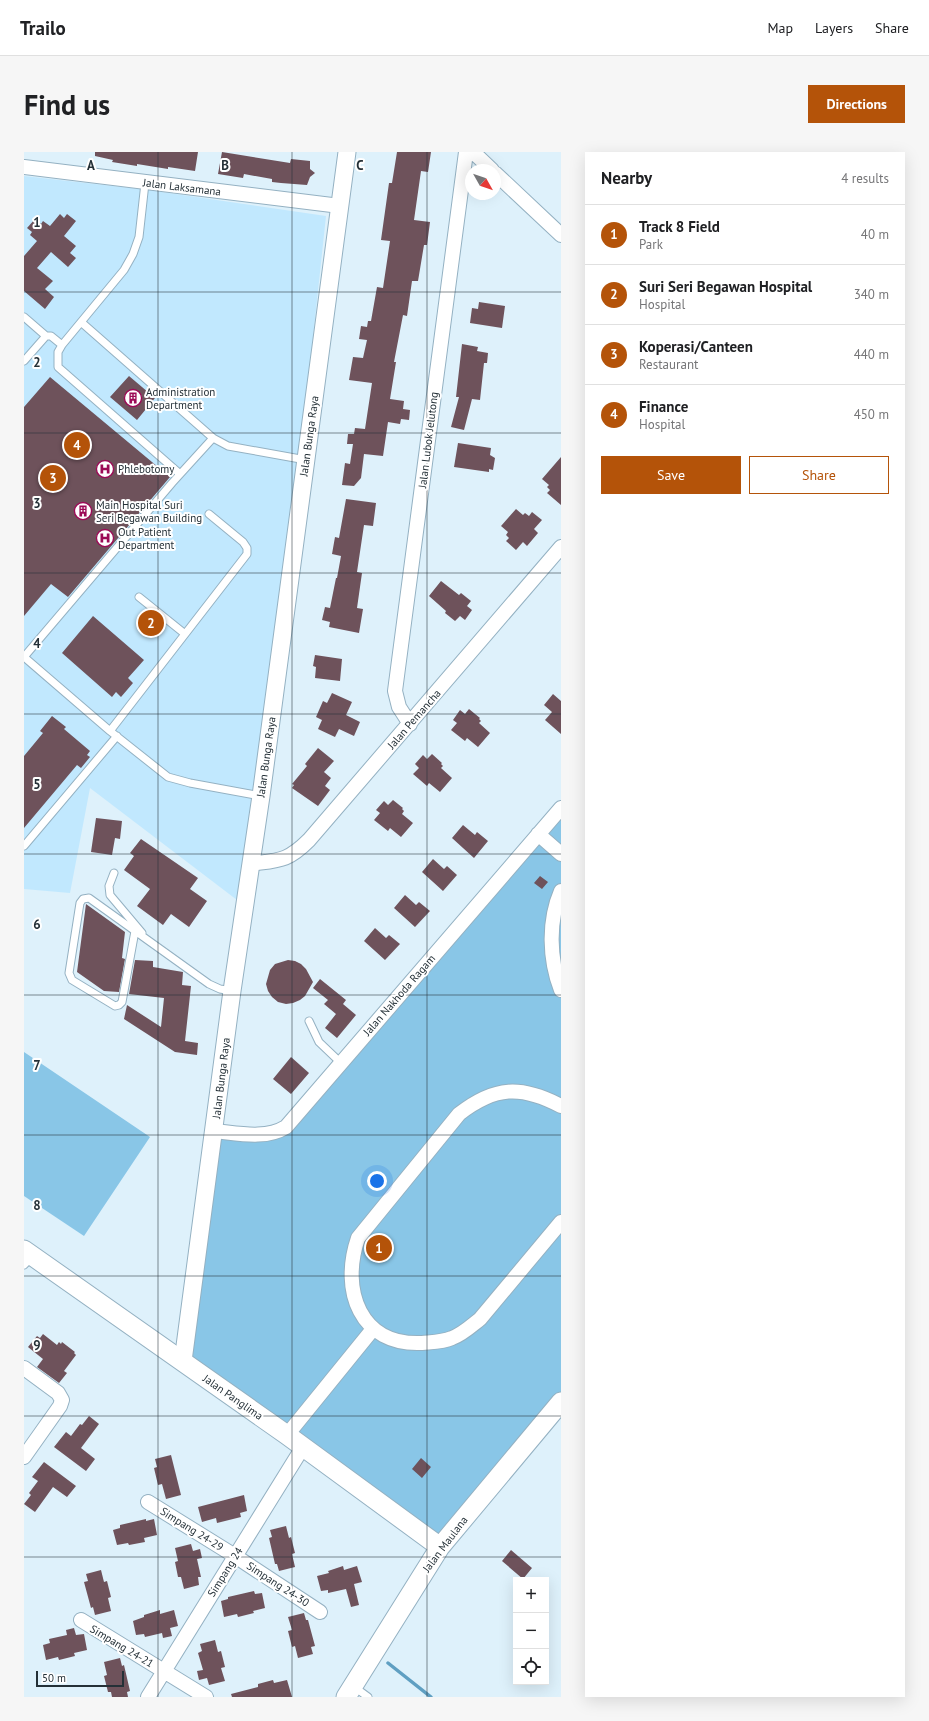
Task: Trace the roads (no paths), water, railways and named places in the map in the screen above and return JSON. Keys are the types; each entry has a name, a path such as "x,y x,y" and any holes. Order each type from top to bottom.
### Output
{"main road":[{"name":"Jalan Panglima","path":"26,1260 182,1361 287,1435 440,1547"},
{"name":"Jalan Maulana","path":"349,1692 440,1547 561,1402"}],"street":[{"name":"Jalan Bunga Raya","path":"182,1361 232,991 261,796 347,152"},
{"name":"Jalan Lubok Jelutong","path":"410,724 399,707 395,691 466,152"},
{"path":"473,152 486,164"},
{"name":"Jalan Laksamana","path":"24,167 340,206"},
{"path":"501,179 561,235"},
{"name":"Jalan Pemancha","path":"250,864 283,860 296,853 335,812 561,547"},
{"name":"Jalan Nakhoda Ragam","path":"214,1131 267,1134 282,1129 290,1122 561,808"},
{"path":"538,834 561,854"},
{"path":"561,891 552,922 552,942 557,977 561,990"},
{"path":"561,1106 536,1095 522,1091 492,1094 475,1101 454,1120 358,1238 353,1253 351,1271 355,1302 363,1317 373,1329 399,1342 440,1342 452,1338 465,1332 480,1319 561,1222"},
{"path":"287,1435 373,1329"},
{"path":"24,1368 58,1393 62,1400 60,1406 29,1438 24,1457"},
{"name":"Simpang 24","path":"148,1697 303,1447"},
{"name":"Simpang 24-29","path":"148,1502 235,1556"},
{"name":"Simpang 24-30","path":"235,1556 320,1612"},
{"name":"Simpang 24-21","path":"81,1620 206,1697"}],"lane":[{"path":"145,182 139,237 133,254 124,270 62,345 58,352 58,367 180,474"},
{"path":"24,317 46,336 51,336 62,345"},
{"path":"81,322 213,438 228,446 306,460"},
{"path":"24,361 46,336"},
{"path":"213,438 180,474 24,657 168,777 190,783 261,796"},
{"path":"110,730 246,554 246,548 243,542 209,514"},
{"path":"139,597 185,634"},
{"path":"24,846 117,736"},
{"path":"114,873 110,886 110,895 148,940"},
{"path":"135,931 122,1002 119,1005 115,1006 72,980 69,974 80,903 83,899 89,898 210,984 220,989 232,991"},
{"path":"309,1021 319,1042 341,1063"},
{"path":"349,1692 368,1697"}],"waterway":[{"path":"388,1663 431,1697"}],"place":[{"name":"Administration Department","path":"133,398"},
{"name":"Finance","path":"77,445"},
{"name":"Phlebotomy","path":"105,469"},
{"name":"Koperasi/Canteen","path":"53,478"},
{"name":"Main Hospital Suri Seri Begawan Building","path":"83,511"},
{"name":"Out Patient Department","path":"105,538"},
{"name":"Suri Seri Begawan Hospital","path":"151,623"},
{"name":"Track 8 Field","path":"379,1248"}]}
